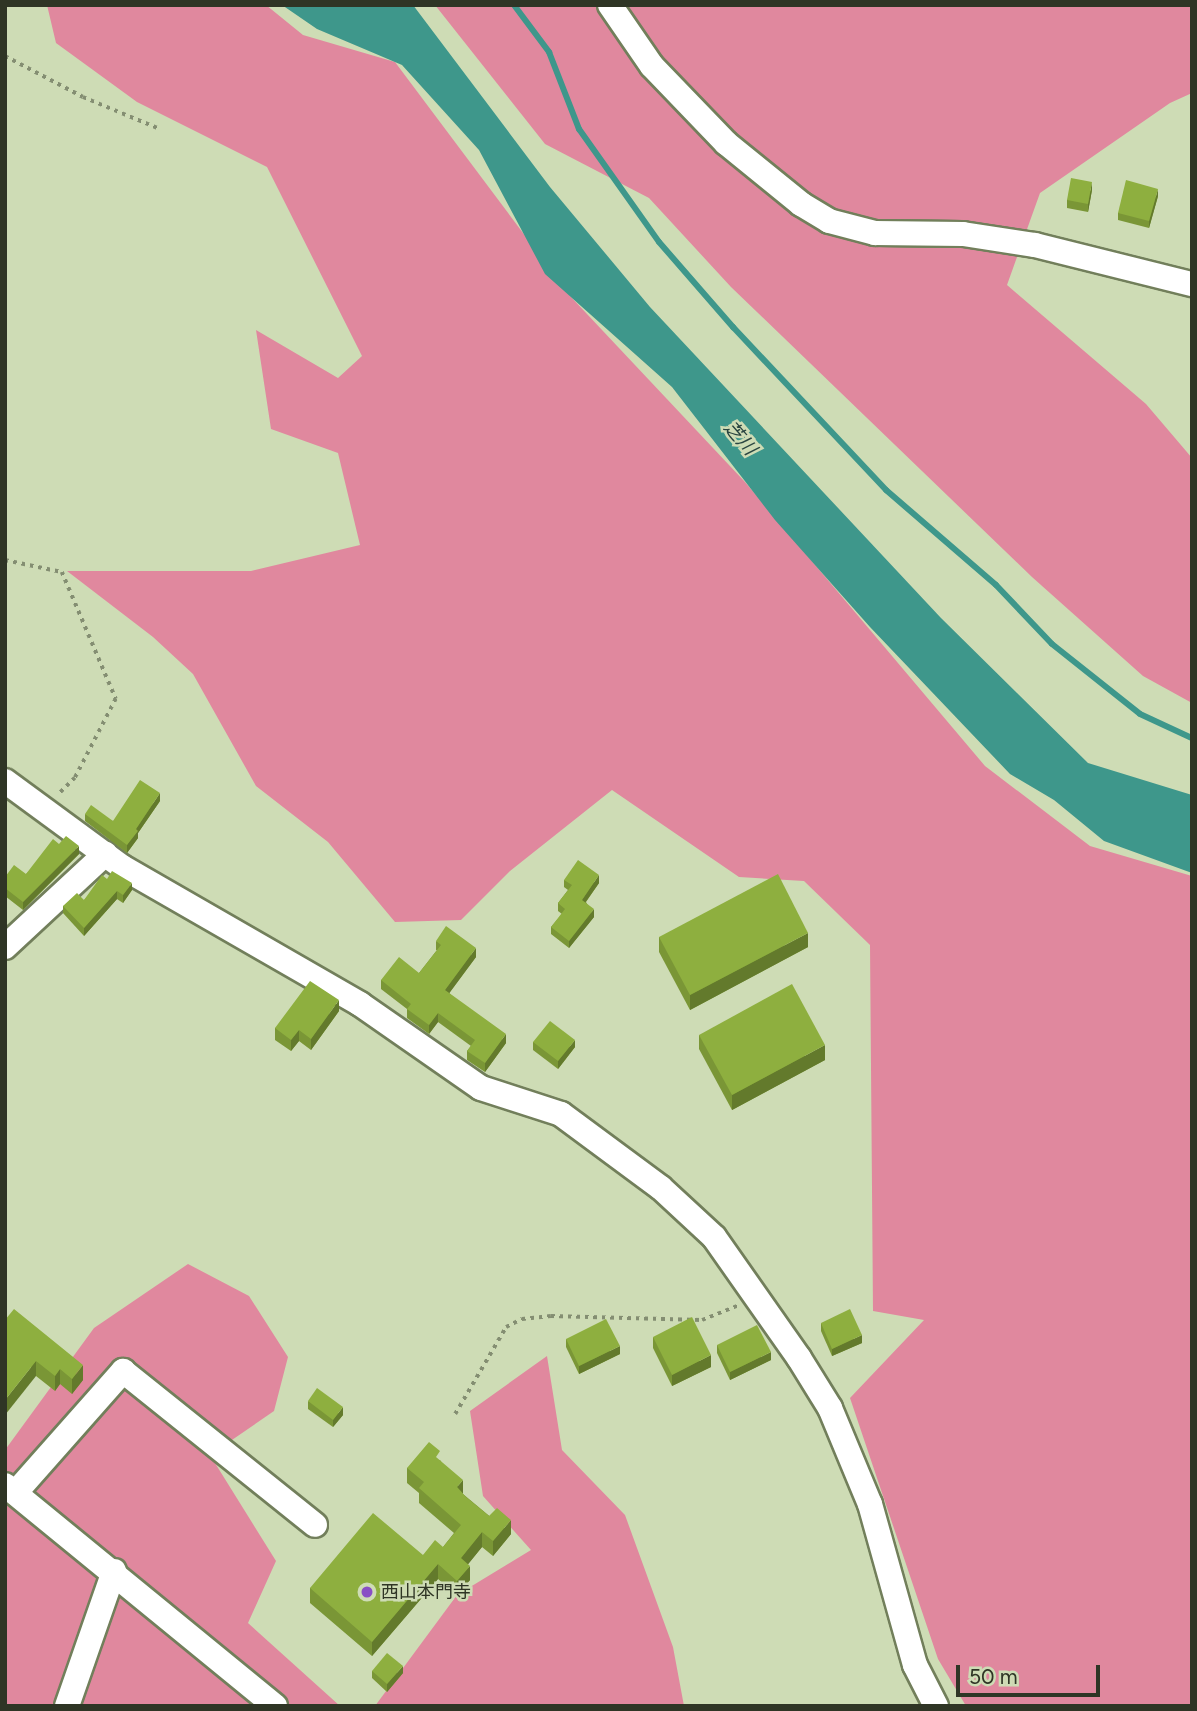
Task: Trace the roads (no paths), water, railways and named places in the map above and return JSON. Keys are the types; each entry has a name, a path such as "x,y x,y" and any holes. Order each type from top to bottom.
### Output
{"street":[{"path":"610,5 652,66 726,143 800,204 829,221 875,233 963,234 1035,246 1192,284"},
{"path":"5,781 105,854 360,1004 481,1088 561,1114 662,1188 705,1229 759,1298 830,1408 870,1504 915,1665 936,1706"},
{"path":"5,947 105,854"},
{"path":"275,1706 10,1488 123,1371 315,1525"},
{"path":"67,1706 114,1571"}],"water":[{"name":"芝川","path":"282,5 413,5 550,187 650,307 941,618 1088,763 1192,795 1192,873 1104,841 1054,800 1010,774 870,627 775,520 672,387 545,274 479,150 402,65 317,29"}],"waterway":[{"path":"514,5 549,52 579,129 659,242 733,327 886,490 996,585 1052,644 1140,714 1192,738"}],"place":[{"name":"西山本門寺","path":"367,1592"}]}
